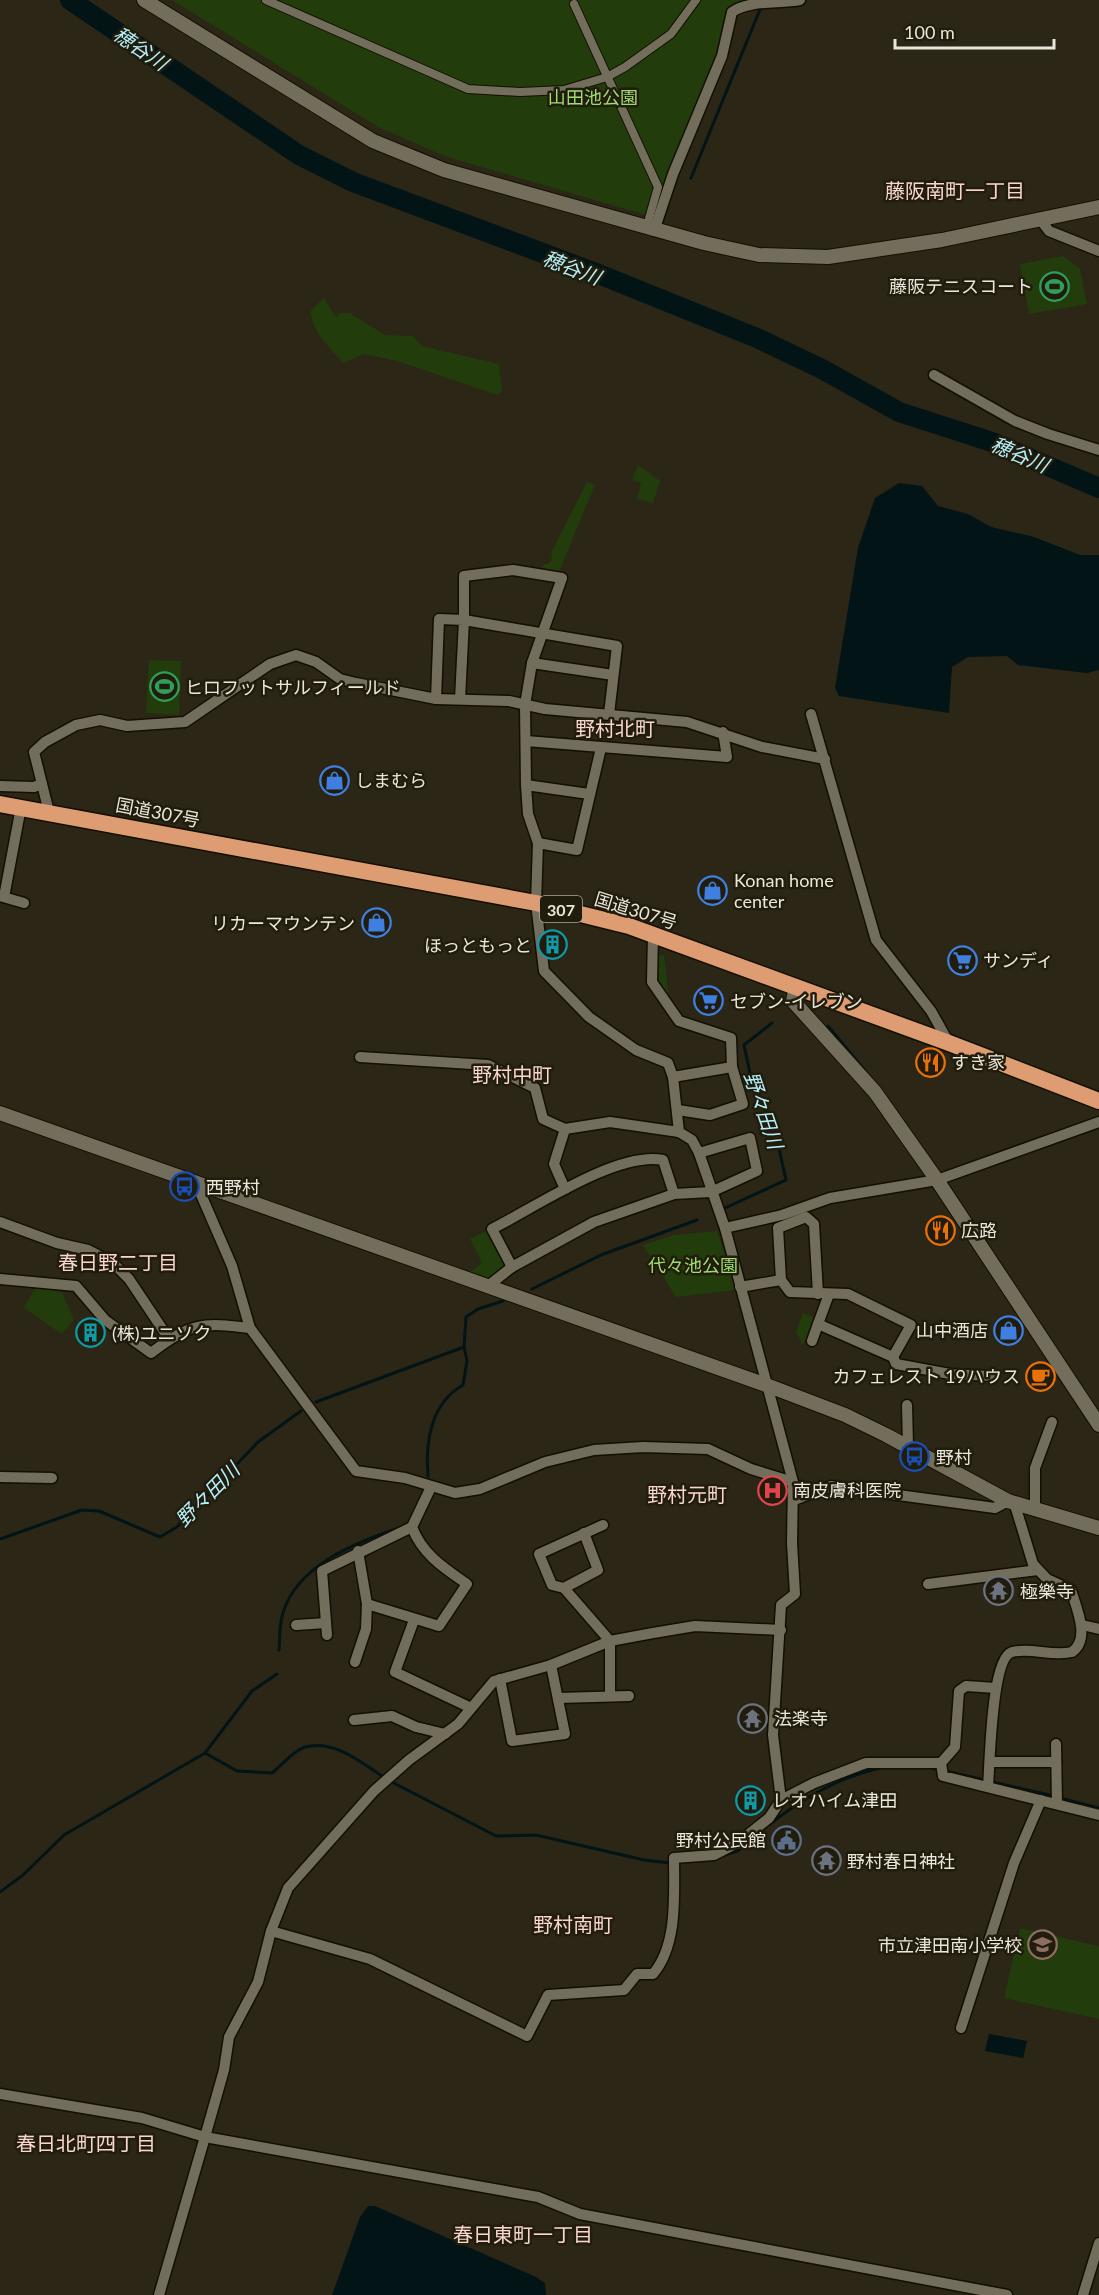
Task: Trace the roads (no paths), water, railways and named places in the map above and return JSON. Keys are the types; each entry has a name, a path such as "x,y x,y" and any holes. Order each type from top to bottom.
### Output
{"highway":[{"name":"国道307号","path":"0,804 536,903 653,934 1099,1101"}],"street":[{"path":"144,0 373,141 444,170 759,255 828,257 942,240 1099,207"},
{"path":"266,0 468,89 520,92 564,90 607,76 625,67 671,34 696,0"},
{"path":"651,226 722,56 732,12 747,2 780,3 800,0"},
{"path":"574,4 658,187 651,226"},
{"path":"1040,219 1049,231 1099,250"},
{"path":"934,375 1015,421 1099,450"},
{"path":"460,699 464,576 513,570 562,578 532,663 525,705 528,814 538,843 536,903 544,971 589,1017 636,1050 668,1064 673,1077 679,1132"},
{"path":"436,699 439,619 464,620 617,646 609,714"},
{"path":"49,812 34,752 59,734 76,725 100,720 127,726 185,722 270,664 296,655 316,662 340,679 436,699 509,701 525,705 687,722 723,732 762,747 825,759"},
{"path":"532,663 613,675"},
{"path":"811,714 876,940 931,1011 949,1043"},
{"path":"526,741 727,757 723,732"},
{"path":"538,843 578,850 601,748"},
{"path":"0,786 34,787 42,783"},
{"path":"526,785 589,794"},
{"path":"21,807 2,896 24,903"},
{"path":"653,934 652,982 679,1021 731,1038 732,1067 743,1104 710,1115 678,1110"},
{"path":"796,986 793,1001 875,1092 937,1180 1099,1425"},
{"path":"360,1057 488,1065 535,1088 543,1119 565,1129 610,1122 679,1132 692,1140 699,1153 725,1228 793,1482 792,1543 795,1594 781,1605 773,1735 781,1800"},
{"path":"673,1077 732,1067"},
{"path":"0,1113 769,1386 845,1415 1011,1502 1035,1511 1099,1528"},
{"path":"725,1228 782,1215 830,1198 937,1180 1099,1122"},
{"path":"565,1129 554,1164 566,1189"},
{"path":"488,1286 512,1268 594,1222 674,1194 711,1192 758,1171 750,1138 699,1153"},
{"path":"512,1268 492,1229 603,1171 652,1158 663,1160 674,1194"},
{"path":"196,1183 232,1266 250,1328 356,1472 405,1478 455,1493 477,1490 550,1461 597,1449 643,1447 708,1449 751,1469 793,1482"},
{"path":"812,1341 824,1294 814,1224 806,1217 778,1228 781,1280 790,1292 824,1294 848,1294 911,1325 893,1357"},
{"path":"0,1222 57,1243 88,1250 113,1263 129,1279 169,1339"},
{"path":"0,1279 76,1286 105,1320 151,1353 169,1339 193,1326 221,1324 250,1328"},
{"path":"740,1287 781,1280"},
{"path":"818,1324 893,1357 896,1364 950,1374 992,1376"},
{"path":"908,1405 908,1446"},
{"path":"1035,1511 1035,1468 1052,1422"},
{"path":"0,1477 52,1478"},
{"path":"794,1500 831,1486 995,1508 1011,1502"},
{"path":"327,1635 322,1571 358,1551 412,1527 431,1487"},
{"path":"989,1782 996,1688 1005,1655 1020,1651 1052,1654 1072,1652 1078,1644 1082,1625 1071,1590 1047,1579 1033,1564 1011,1502"},
{"path":"603,1525 538,1554 552,1585 564,1588 610,1641 610,1696"},
{"path":"367,1604 439,1626 467,1584 430,1557 416,1539 412,1527"},
{"path":"564,1588 598,1570 584,1533"},
{"path":"355,1662 366,1629 367,1604 358,1551"},
{"path":"928,1584 1038,1570"},
{"path":"414,1620 395,1672 470,1707"},
{"path":"296,1625 326,1623"},
{"path":"1082,1625 1099,1629"},
{"path":"159,2295 206,2137 224,2070 229,2037 258,1982 271,1931 288,1888 381,1784 458,1724 494,1681 551,1665 610,1641 695,1626 781,1630"},
{"path":"500,1679 512,1742 565,1734 551,1665"},
{"path":"996,1688 966,1686 959,1691 955,1747 942,1767 943,1776 989,1782 1041,1800 1057,1799 1099,1815"},
{"path":"558,1698 629,1696"},
{"path":"354,1720 393,1716 416,1727 445,1734"},
{"path":"1056,1744 1057,1799"},
{"path":"990,1762 1056,1762"},
{"path":"271,1931 370,1959 527,2036 548,1995 624,1990 637,1974 653,1974 659,1967 668,1944 674,1863 699,1855 714,1855 739,1842 769,1818 781,1800 814,1783 866,1763 942,1767"},
{"path":"961,2028 1014,1863 1041,1800"},
{"path":"0,2094 142,2118 206,2137 538,2198 580,2214 1007,2295"},
{"path":"1083,2295 1099,2243"}],"waterway":[{"name":"穂谷川","path":"70,0 299,155 353,182 596,273 757,338 822,369 899,412 992,442 1099,488"},
{"path":"691,178 761,7"},
{"name":"野々田川","path":"725,1208 786,1180 776,1135 751,1078 744,1045 772,1023"},
{"name":"野々田川","path":"828,1026 865,1071"},
{"name":"野々田川","path":"532,1289 601,1255 697,1220"},
{"path":"428,1476 427,1463 432,1424 444,1402 463,1385 467,1361 464,1347 466,1317 478,1309 503,1301"},
{"name":"野々田川","path":"316,1402 464,1347"},
{"name":"野々田川","path":"0,1539 82,1510 99,1511 160,1537 177,1527 258,1442 301,1411"},
{"path":"279,1650 283,1613 290,1596 301,1581 330,1558 348,1548 399,1528"},
{"path":"0,1892 23,1875 64,1835 205,1753 252,1691 277,1674"},
{"path":"205,1753 237,1771 272,1773 301,1749 316,1745 326,1746 357,1759 385,1778"},
{"path":"770,1824 822,1790 850,1777 880,1768"},
{"path":"932,1768 1054,1796"},
{"path":"390,1781 496,1836 536,1835 644,1860 670,1863"},
{"path":"1060,1798 1099,1808"},
{"path":"721,1856 738,1851 756,1835"}],"place":[{"name":"藤阪テニスコート","path":"1054,286"},
{"name":"ヒロフットサルフィールド","path":"164,687"},
{"name":"しまむら","path":"334,780"},
{"name":"Konan home center","path":"713,890"},
{"name":"リカーマウンテン","path":"376,923"},
{"name":"ほっともっと","path":"553,945"},
{"name":"サンディ","path":"962,960"},
{"name":"セブン-イレブン","path":"709,1001"},
{"name":"すき家","path":"930,1062"},
{"name":"西野村","path":"185,1187"},
{"name":"広路","path":"940,1230"},
{"name":"山中酒店","path":"1009,1330"},
{"name":"(株)ユニソク","path":"91,1333"},
{"name":"カフェレスト 19ハウス","path":"1041,1376"},
{"name":"野村","path":"915,1457"},
{"name":"南皮膚科医院","path":"772,1490"},
{"name":"極樂寺","path":"999,1591"},
{"name":"法楽寺","path":"753,1718"},
{"name":"レオハイム津田","path":"751,1800"},
{"name":"野村公民館","path":"787,1840"},
{"name":"野村春日神社","path":"826,1861"},
{"name":"市立津田南小学校","path":"1043,1945"}],"district":[{"name":"藤阪南町一丁目","path":"955,190"},
{"name":"野村北町","path":"615,728"},
{"name":"野村中町","path":"512,1074"},
{"name":"春日野二丁目","path":"118,1262"},
{"name":"野村元町","path":"687,1494"},
{"name":"野村南町","path":"573,1924"},
{"name":"春日北町四丁目","path":"86,2143"},
{"name":"春日東町一丁目","path":"523,2234"}],"park label":[{"name":"山田池公園","path":"593,97"},
{"name":"代々池公園","path":"693,1265"}]}
